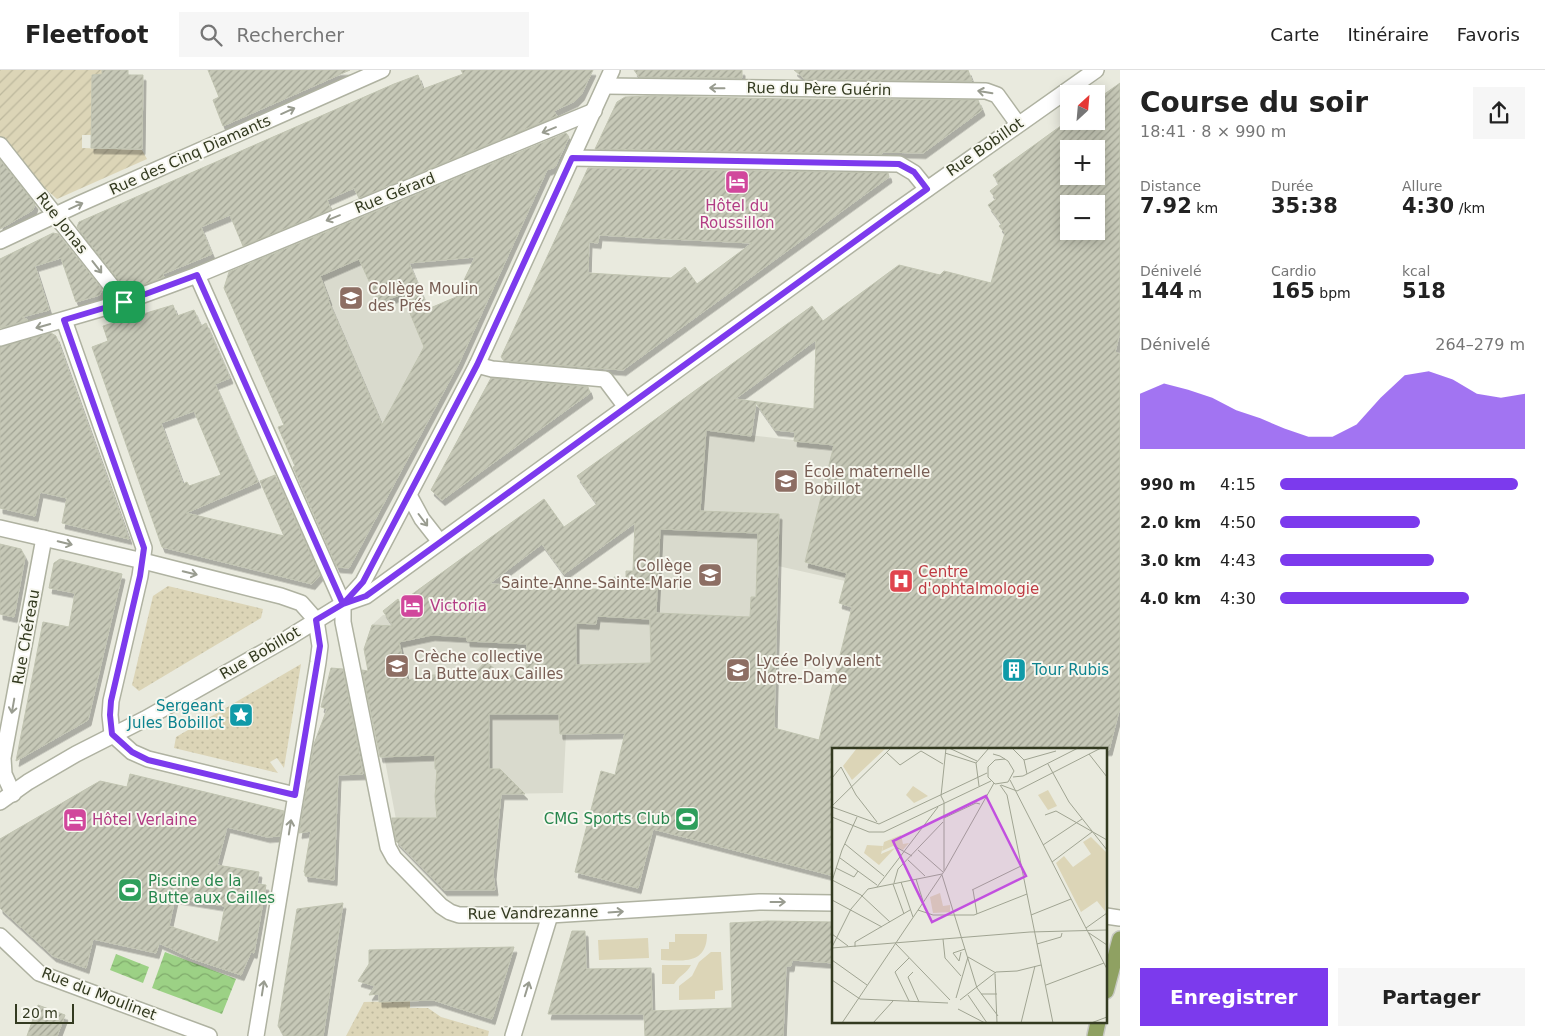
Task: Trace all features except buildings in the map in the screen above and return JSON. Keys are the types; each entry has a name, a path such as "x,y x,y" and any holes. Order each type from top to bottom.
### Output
{"main road":[{"path":"1108,983 1120,938"}],"street":[{"name":"Rue des Cinq Diamants","path":"0,241 382,70"},
{"path":"197,275 343,604 363,582 477,365 612,70"},
{"name":"Rue Bobillot","path":"6,798 36,777 112,734 162,710 288,638 343,604 366,596 927,189 1096,70"},
{"name":"Rue du Père Guérin","path":"605,86 986,91 997,95 1018,124"},
{"name":"Rue Gérard","path":"0,338 124,302 197,275 594,112"},
{"name":"Rue Jonas","path":"0,145 124,302"},
{"path":"572,158 899,164 914,172 927,189"},
{"path":"64,320 144,548 143,561 111,701 112,734 132,752 148,760 295,795"},
{"path":"477,365 492,369 605,379 626,407"},
{"path":"410,495 422,519 440,542"},
{"path":"0,528 143,561 281,596 301,603 316,620 320,646 256,1036"},
{"name":"Rue Chéreau","path":"6,798 3,758 44,538"},
{"name":"Rue Vandrezanne","path":"343,604 343,622 388,847 394,858 441,906 450,912 459,915 550,915 759,902 832,902"},
{"path":"512,1036 550,915"},
{"name":"Rue du Moulinet","path":"0,936 39,973 209,1036"}],"shaded area":[{"path":"0,70 102,70 102,74 92,75 91,135 82,135 82,148 142,150 147,159 57,199 48,191 45,193 0,136"},
{"name":"Collège Moulin des Prés","path":"368,215 423,344 459,363 407,460 354,432 279,253"},
{"path":"705,430 845,446 878,452 845,581 778,566 774,731 566,734 563,793 500,794 493,869 495,890 401,846 364,649 426,637 426,629 372,625 383,615 559,615 630,618 636,508 700,510"},
{"path":"168,586 263,609 261,618 139,691 132,685 153,596"},
{"path":"301,664 284,768 277,758 270,762 278,773 174,748 176,737"},
{"path":"675,934 707,934 703,951 693,959 678,961 661,960 661,949 669,949 669,942 675,942"},
{"path":"648,938 649,958 599,960 598,940"},
{"path":"711,952 721,952 723,990 715,991 715,999 679,1000 679,986 692,976 699,962"},
{"path":"662,965 691,965 674,984 662,984"},
{"path":"410,1001 410,1008 428,1008 441,1017 489,1031 488,1036 346,1036 364,1002"}],"water":[{"path":"165,952 236,979 222,1014 152,988"},
{"path":"116,954 149,967 143,983 110,970"}],"place":[{"name":"Hôtel du Roussillon","path":"737,182"},
{"name":"Collège Moulin des Prés","path":"351,298"},
{"name":"École maternelle Bobillot","path":"786,481"},
{"name":"Collège Sainte-Anne-Sainte-Marie","path":"710,575"},
{"name":"Centre d'ophtalmologie","path":"901,581"},
{"name":"Victoria","path":"412,606"},
{"name":"Crèche collective La Butte aux Cailles","path":"397,666"},
{"name":"Lycée Polyvalent Notre-Dame","path":"738,670"},
{"name":"Tour Rubis","path":"1014,670"},
{"name":"Sergeant Jules Bobillot","path":"241,715"},
{"name":"CMG Sports Club","path":"687,819"},
{"name":"Hôtel Verlaine","path":"75,820"},
{"name":"Piscine de la Butte aux Cailles","path":"130,890"}],"route":[{"path":"124,302 64,320 144,548 140,576 111,701 112,734 132,752 148,760 295,795 320,646 316,620 343,604 366,596 927,189 914,172 899,164 572,158 477,365 363,582 343,604 197,275 124,302"}]}
